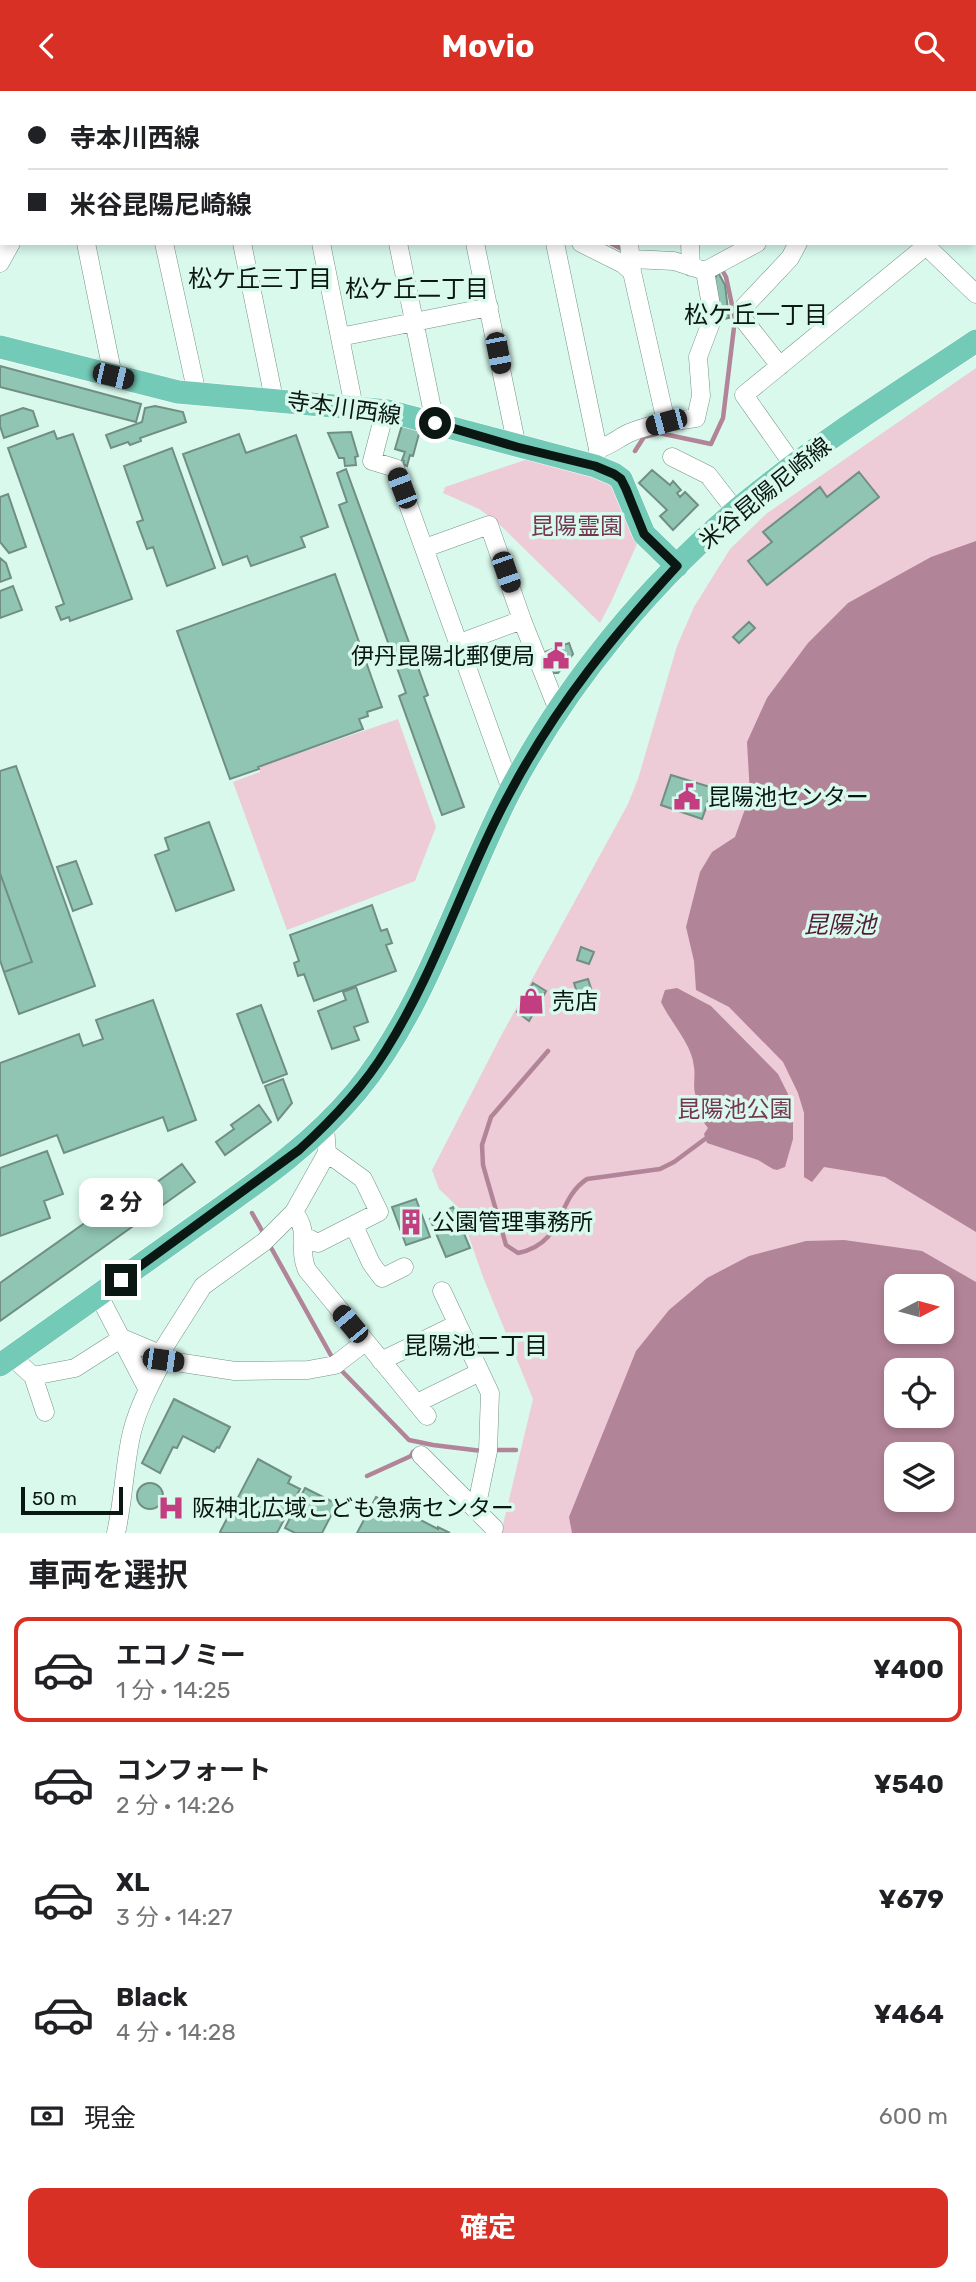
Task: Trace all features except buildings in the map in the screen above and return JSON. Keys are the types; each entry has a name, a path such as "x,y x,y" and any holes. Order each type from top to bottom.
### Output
{"main road":[{"name":"米谷昆陽尼崎線","path":"6,1361 278,1167 325,1127 370,1075 402,1022 512,789 558,710 629,619 677,566 736,511 794,466 976,341"},
{"name":"寺本川西線","path":"0,347 178,392 385,411 517,447 597,457 621,479 644,534 677,566"}],"street":[{"path":"0,263 10,245"},
{"path":"86,245 113,376"},
{"path":"164,245 197,394"},
{"path":"242,245 274,399"},
{"path":"321,245 354,407"},
{"path":"398,245 435,423"},
{"path":"475,245 517,447"},
{"path":"555,245 597,457"},
{"path":"585,245 623,264 631,258 674,261 698,269 752,245"},
{"path":"597,457 626,435 666,422 696,418 698,415 701,396 698,357 713,317 691,245"},
{"path":"780,366 743,319 743,309 790,258 797,245"},
{"path":"794,466 744,395 925,245 976,294"},
{"path":"631,258 666,422"},
{"path":"340,337 489,307"},
{"path":"385,411 371,463 395,468 512,789"},
{"path":"672,457 699,464 736,511"},
{"path":"425,548 489,525 522,620 558,710"},
{"path":"460,643 522,620"},
{"path":"116,1533 123,1504 130,1439 161,1357 203,1286 264,1242 294,1212 327,1153 325,1127"},
{"path":"304,1236 318,1243 379,1212 363,1179 327,1153"},
{"path":"294,1212 303,1224 304,1263 307,1270 422,1410 480,1372"},
{"path":"354,1226 371,1263 385,1282 404,1267"},
{"path":"442,1291 490,1393 488,1451 476,1510"},
{"path":"99,1296 148,1390"},
{"path":"381,1361 457,1324"},
{"path":"122,1338 161,1357 235,1371 308,1370 335,1365 365,1342"},
{"path":"6,1361 33,1376 75,1368 122,1338"},
{"path":"33,1376 45,1412"},
{"path":"421,1455 494,1528"},
{"path":"447,1480 483,1480"}],"green space":[{"name":"昆陽池公園","path":"976,368 976,1533 498,1533 502,1529 533,1399 483,1277 459,1208 439,1189 432,1170 501,1036 628,804 638,779 677,646 694,607 730,549 766,514"},
{"name":"昆陽霊園","path":"531,458 609,480 622,493 637,544 600,623 497,522 479,509 443,493 445,487"},
{"path":"398,719 436,827 415,881 287,930 233,782 260,772 259,767"}],"water":[{"name":"昆陽池","path":"976,541 976,1232 885,1177 824,1167 812,1182 804,1177 804,1113 798,1093 783,1062 729,1007 696,990 694,961 686,927 700,872 712,852 735,837 750,795 747,742 767,698 808,643 848,603 931,557"},
{"path":"677,988 711,1006 778,1074 788,1094 793,1121 793,1139 785,1167 773,1169 758,1160 707,1143 704,1134 708,1128 701,1119 706,1114 704,1109 697,1110 692,1058 661,1002 665,990"},
{"path":"844,1240 922,1251 976,1282 976,1533 572,1533 569,1517 636,1351 669,1310 707,1278 749,1256 806,1241"}],"waterway":[{"path":"614,245 624,250"},
{"path":"635,451 644,437 659,433 711,444 723,418 735,319 726,277 721,268"},
{"path":"548,1051 491,1117 482,1145 483,1165 506,1245 518,1253 545,1240 569,1198 587,1179 660,1169 705,1139"},
{"path":"252,1213 265,1236"},
{"path":"269,1244 333,1359"},
{"path":"340,1369 409,1440 482,1451"},
{"path":"367,1476 411,1456 419,1449"},
{"path":"491,1450 516,1450"}],"place":[{"name":"伊丹昆陽北郵便局","path":"556,656"},
{"name":"昆陽池センター","path":"687,797"},
{"name":"売店","path":"531,1001"},
{"name":"公園管理事務所","path":"411,1222"},
{"name":"阪神北広域こども急病センター","path":"171,1508"}],"district":[{"name":"松ケ丘三丁目","path":"260,279"},
{"name":"松ケ丘二丁目","path":"417,289"},
{"name":"松ケ丘一丁目","path":"756,315"},
{"name":"昆陽池二丁目","path":"476,1346"}],"route":[{"path":"121,1280 299,1150 325,1127 370,1075 402,1022 487,838 534,748 584,674 677,566 644,534 621,479 614,474 595,466 435,423"}]}
